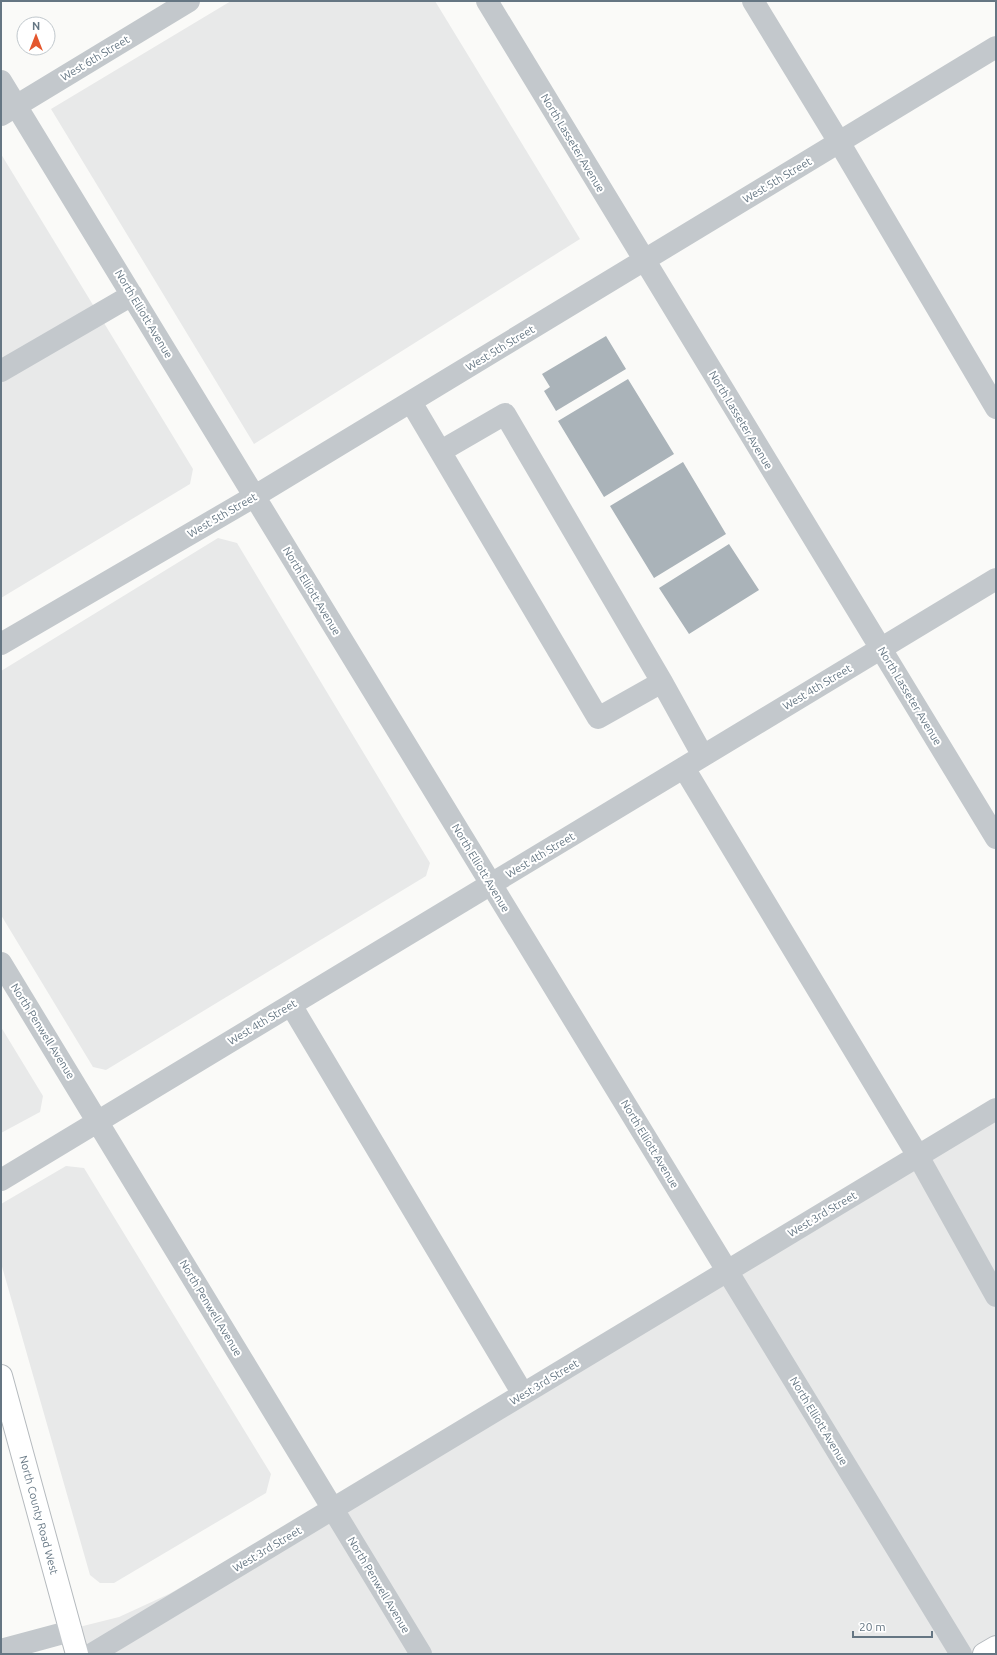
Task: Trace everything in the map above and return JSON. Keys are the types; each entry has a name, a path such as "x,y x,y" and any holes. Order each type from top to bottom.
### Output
{"main road":[{"name":"North County Road West","path":"1,1376 5,1408 77,1654"},
{"path":"984,1654 996,1647"}],"street":[{"name":"West 6th Street","path":"9,111 189,1"},
{"name":"North Lasseter Avenue","path":"487,1 996,838"},
{"path":"753,1 839,142 996,408"},
{"name":"West 5th Street","path":"3,637 255,496 996,47"},
{"name":"North Elliott Avenue","path":"1,81 9,111 132,295 961,1654"},
{"path":"1,371 132,295"},
{"path":"411,402 598,718 662,682"},
{"path":"441,451 504,414 662,682 703,756"},
{"name":"West 4th Street","path":"1,1180 996,579"},
{"path":"684,768 918,1156 996,1296"},
{"name":"North Penwell Avenue","path":"1,963 421,1654"},
{"path":"291,1005 523,1394"},
{"name":"West 3rd Street","path":"92,1654 996,1109"},
{"path":"1,1650 71,1631"}],"shaded area":[{"path":"231,1 435,1 580,239 254,444 51,109"},
{"path":"1,154 193,469 190,484 1,598"},
{"path":"218,538 237,543 430,863 426,876 106,1070 93,1067 1,915 1,671"},
{"path":"1,1027 43,1096 40,1112 1,1133"},
{"path":"996,1104 996,1654 70,1654 63,1631 119,1617 169,1594 727,1271"},
{"path":"66,1166 84,1168 271,1474 266,1493 114,1583 100,1583 90,1575 1,1263 1,1204"}],"building":[{"path":"606,336 626,369 556,411 544,391 550,387 542,374"},
{"path":"628,379 674,454 604,497 558,421"},
{"path":"683,462 726,534 654,578 610,506"},
{"path":"729,544 759,590 689,634 659,588"}]}
